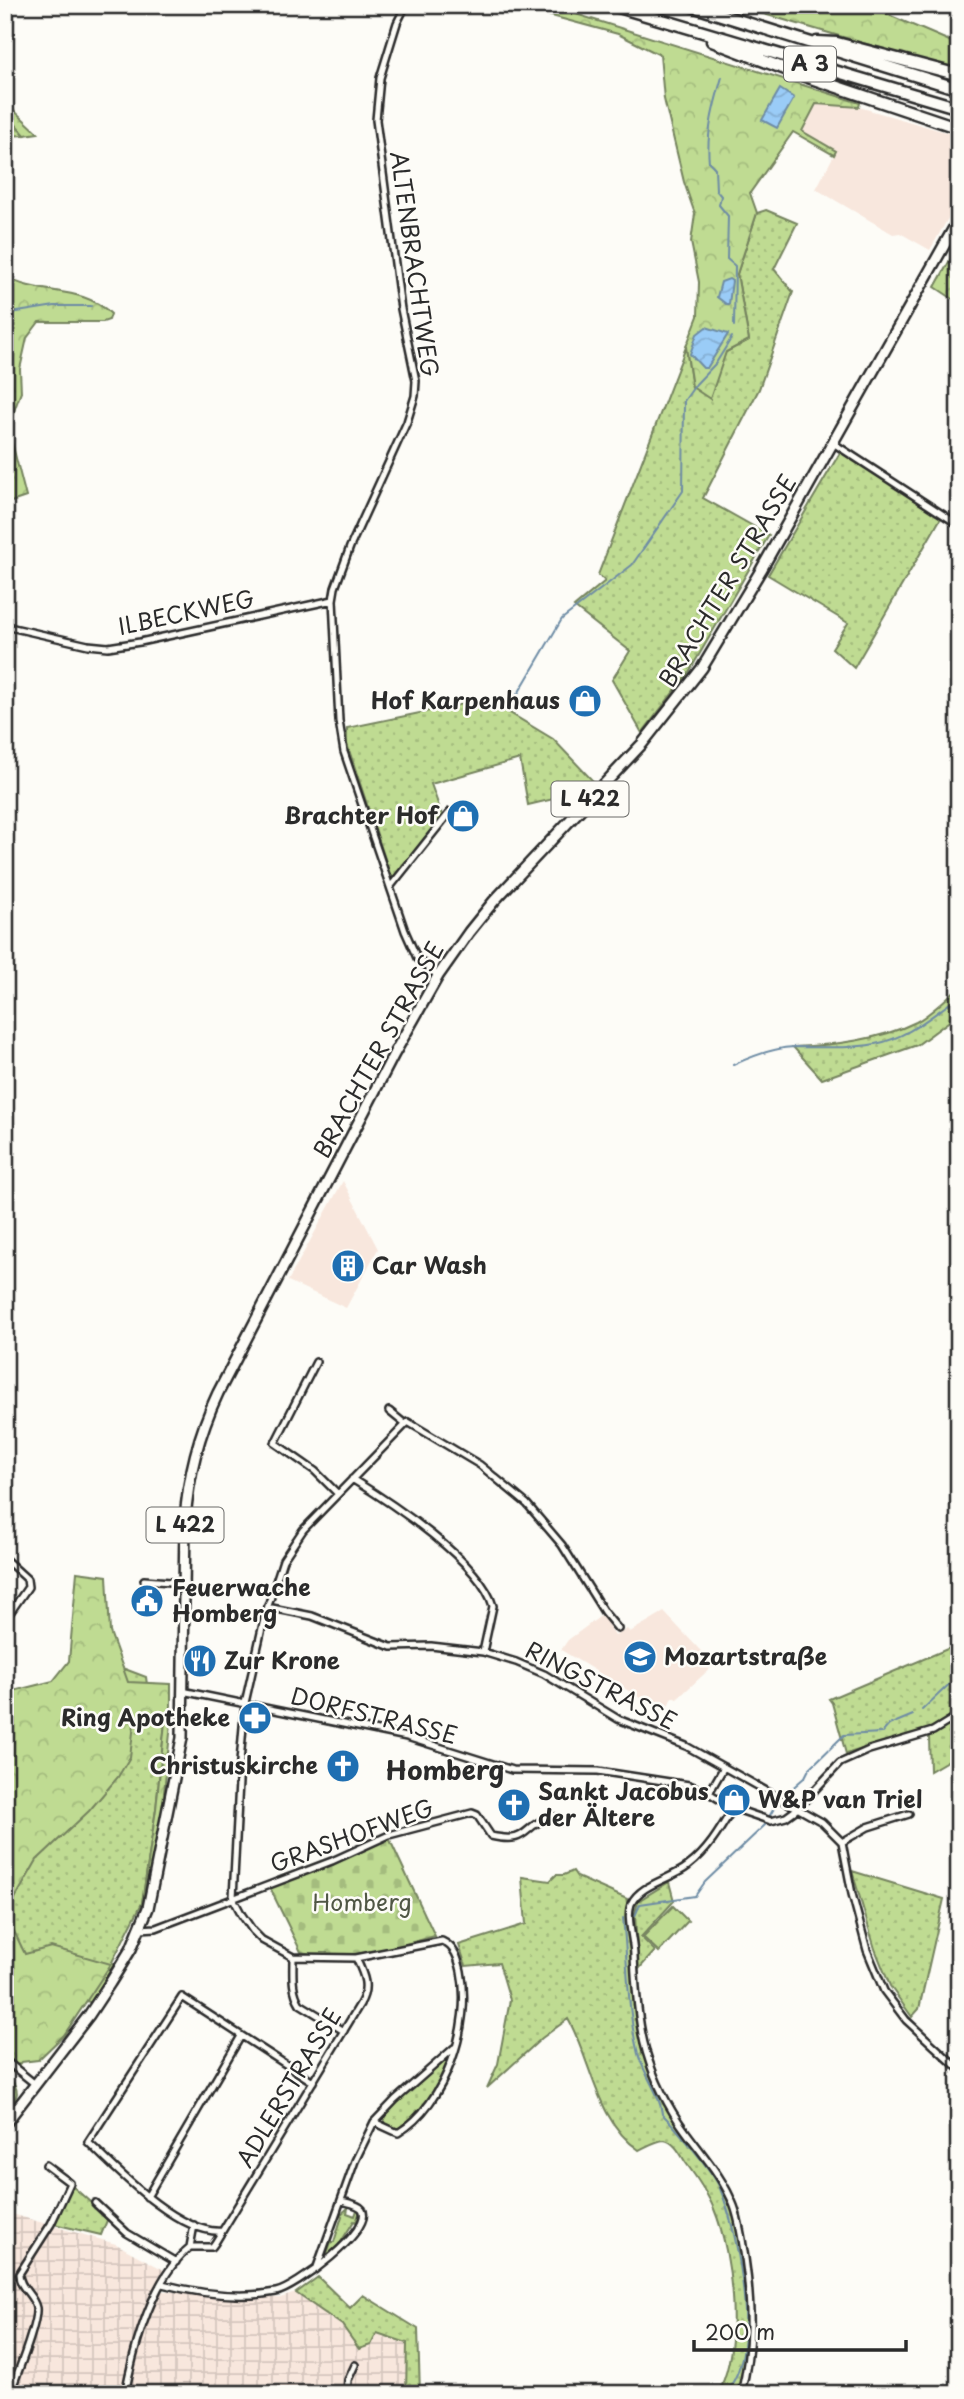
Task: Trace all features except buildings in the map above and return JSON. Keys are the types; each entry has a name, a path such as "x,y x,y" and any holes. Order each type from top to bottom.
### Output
{"highway":[{"name":"A 3","path":"612,5 959,108"},
{"name":"A 3","path":"689,5 959,89"},
{"path":"662,20 793,72 959,128"},
{"path":"808,43 837,43 959,75"}],"main road":[{"name":"BRACHTER STRASSE","path":"182,1691 188,1488 197,1443 208,1415 394,1054 438,976 469,932 494,901 642,744 689,687 739,608 959,219"},
{"name":"L 422","path":"5,2124 99,2000 131,1949 140,1929 151,1895 180,1749 182,1691"}],"street":[{"name":"ALTENBRACHTWEG","path":"406,5 397,23 380,78 376,120 401,309 414,367 415,396 407,422 350,547 333,600 341,737 404,931 414,953 438,976"},
{"path":"832,442 959,525"},
{"name":"ILBECKWEG","path":"5,626 70,642 108,647 333,600"},
{"path":"391,886 450,812"},
{"path":"316,1362 275,1443 315,1471 337,1493"},
{"path":"389,1411 480,1465 527,1504 562,1545 604,1612 618,1629"},
{"path":"374,2122 392,2132 404,2130 440,2087 453,2058 465,1998 453,1949 442,1941 356,1958 293,1957 272,1947 253,1931 233,1898 244,1703 265,1615 283,1560 303,1530 406,1423"},
{"path":"352,1479 418,1523 459,1560 481,1585 493,1606 483,1652"},
{"path":"5,1559 27,1579 28,1587 5,1620"},
{"path":"144,1580 184,1583"},
{"name":"RINGSTRASSE","path":"265,1615 272,1608 279,1608 312,1616 391,1647 431,1646 500,1656 544,1674 618,1719 686,1746 822,1822 842,1842"},
{"name":"DORFSTRASSE","path":"182,1691 407,1737 512,1770 598,1771 688,1785 709,1793 733,1808 771,1821 786,1817 797,1809"},
{"path":"797,1809 840,1763 869,1750 933,1731 959,1715"},
{"path":"709,1793 723,1767"},
{"path":"733,1808 721,1829 699,1856 680,1871 638,1894 630,1911 638,2023 646,2053 670,2106 726,2188 741,2233 750,2289 751,2321 748,2364 741,2394"},
{"name":"GRASHOFWEG","path":"140,1929 156,1928 332,1861 389,1835 472,1813 477,1815 491,1836 511,1840 523,1836 538,1820 554,1817 560,1822"},
{"path":"909,1814 868,1827 842,1842 867,1950 884,1991 906,2020 959,2069"},
{"path":"293,1957 296,1998 305,2007 344,2031"},
{"name":"ADLERSTRASSE","path":"190,2247 212,2247 215,2243 365,1995 365,1976 356,1958"},
{"path":"222,2231 208,2231 194,2225 147,2197 88,2142 182,1997 313,2082"},
{"path":"147,2197 241,2036"},
{"path":"317,2267 355,2161 374,2122 454,2048"},
{"path":"5,2060 35,2084"},
{"path":"10,2394 36,2316 34,2302 22,2287 19,2274 51,2224 70,2183 46,2165"},
{"path":"162,2284 224,2293 278,2292 292,2286 347,2243 360,2224 362,2210 342,2201"},
{"path":"95,2203 127,2233 176,2262"},
{"path":"125,2394 139,2337 162,2284 176,2262 190,2247 194,2225"},
{"path":"347,2394 348,2380 355,2365"}],"shaded area":[{"path":"816,104 859,107 959,136 959,199 930,250 900,233 893,234 816,189 836,151 801,131"},
{"path":"343,1181 378,1249 346,1308 288,1281"},
{"name":"Mozartstraße","path":"664,1612 714,1665 677,1699 672,1697 665,1713 561,1650 568,1640 602,1615 615,1636 627,1629 630,1632"},
{"path":"5,2212 116,2244 164,2270 154,2290 225,2297 280,2298 296,2293 342,2325 359,2349 371,2345 377,2333 407,2343 406,2394 5,2394"}],"green space":[{"path":"511,5 547,5 860,103 859,107 816,104 802,131 836,151 834,155 793,132 750,193 757,213 737,274 749,340 726,352 710,399 692,387 686,347 698,316 699,282 691,242 695,214 684,182 664,99 660,55 618,34"},
{"path":"733,5 886,5 884,13 959,45 959,71"},
{"path":"5,102 38,133 25,135 5,112"},
{"path":"5,112 25,135 5,136"},
{"path":"766,210 797,223 774,269 793,292 759,389 703,498 769,535 689,672 642,733 612,680 630,651 574,607 605,581 598,575 686,347 692,387 726,352 749,340 737,274 757,213"},
{"path":"959,244 959,303 935,287"},
{"path":"5,276 31,287 87,298 111,314 109,320 103,322 39,322 27,338 20,369 21,392 8,427 26,497 5,504"},
{"path":"841,451 942,516 854,668 832,648 848,623 768,575"},
{"path":"468,703 500,707 553,739 593,781 575,805 566,796 528,805 520,759 431,784 442,815 394,877 390,874 347,744 347,728"},
{"path":"959,987 959,1014 917,1045 822,1079 793,1047 856,1041 902,1028 927,1015"},
{"path":"77,1572 107,1576 110,1632 128,1682 171,1684 171,1723 161,1823 142,1903 165,1722 135,1716 130,1757 118,1777 89,1811 37,1860 5,1916 5,1693 53,1681 69,1661"},
{"path":"959,1644 959,1754 930,1771 929,1737 925,1732 846,1754 829,1699"},
{"path":"88,1655 146,1677 149,1700 165,1722 142,1903 112,1962 114,1964 91,2003 62,1989 5,1978 5,1707 52,1698"},
{"name":"Homberg","path":"389,1838 435,1936 351,1955 301,1952 270,1888"},
{"path":"573,1871 577,1877 627,1899 633,1945 637,2018 646,2057 661,2090 720,2180 736,2217 748,2280 750,2322 749,2348 740,2394 717,2394 725,2376 732,2328 730,2276 721,2228 708,2197 677,2149 664,2140 639,2150 625,2138 604,2107 568,2019 542,2038 487,2088 498,2064 510,2000 499,1963 466,1966 459,1945 526,1924 522,1877 550,1881 556,1875"},
{"path":"852,1871 944,1899 919,2009 912,2017 890,1986 875,1949"},
{"path":"669,1882 674,1901 641,1937 655,1951 638,1970 635,1913 638,1901"},
{"path":"673,1906 688,1921 659,1952 643,1937"},
{"path":"11,1925 25,1954 51,1947 111,1964 64,2035 38,2060 21,2062 8,2076 16,2087 17,2095 5,2114 5,1926"},
{"path":"450,2055 438,2086 423,2106 399,2130 388,2127 384,2120 386,2111"},
{"path":"71,2185 108,2218 101,2235 54,2224"},
{"path":"348,2208 347,2213 355,2216 357,2210 360,2211 356,2222 354,2221 339,2245 325,2259 331,2242 334,2242 342,2216 340,2215"},
{"path":"318,2277 350,2308 363,2295 418,2329 420,2394 406,2394 407,2343 377,2333 371,2345 359,2349 342,2325 296,2293"}],"water":[{"path":"780,89 794,98 777,128 762,120"},
{"path":"729,279 732,281 729,304 726,304 717,297 721,282"},
{"path":"706,327 728,334 707,368 703,368 690,354 697,334"}],"waterway":[{"path":"722,77 711,119 708,151 709,162 715,168 716,190 721,196 719,205 728,216 727,259 735,266 734,326"},
{"path":"5,314 55,306 91,306"},
{"path":"5,335 5,342"},
{"path":"506,706 519,692 562,619 632,565 683,491 684,401 716,363 732,337"},
{"path":"733,1065 762,1053 786,1048 855,1047 887,1041 919,1025 959,997"},
{"path":"922,1710 959,1675"},
{"path":"788,1792 844,1735 882,1733 889,1725 913,1715"},
{"path":"769,1817 777,1803"},
{"path":"635,1916 640,1904 695,1896 705,1882 766,1824"},
{"path":"623,1918 630,2003 638,2054 662,2114 693,2149 719,2186 732,2226 742,2275 745,2325 740,2365 725,2394"}],"place":[{"name":"Hof Karpenhaus","path":"585,701"},
{"name":"Brachter Hof","path":"463,816"},
{"name":"Car Wash","path":"348,1266"},
{"name":"Feuerwache Homberg","path":"147,1601"},
{"name":"Mozartstraße","path":"640,1657"},
{"name":"Zur Krone","path":"200,1661"},
{"name":"Ring Apotheke","path":"255,1718"},
{"name":"Christuskirche","path":"343,1766"},
{"name":"W&P van Triel","path":"734,1800"},
{"name":"Sankt Jacobus der Ältere","path":"514,1805"}],"district":[{"name":"Homberg","path":"445,1771"}]}
